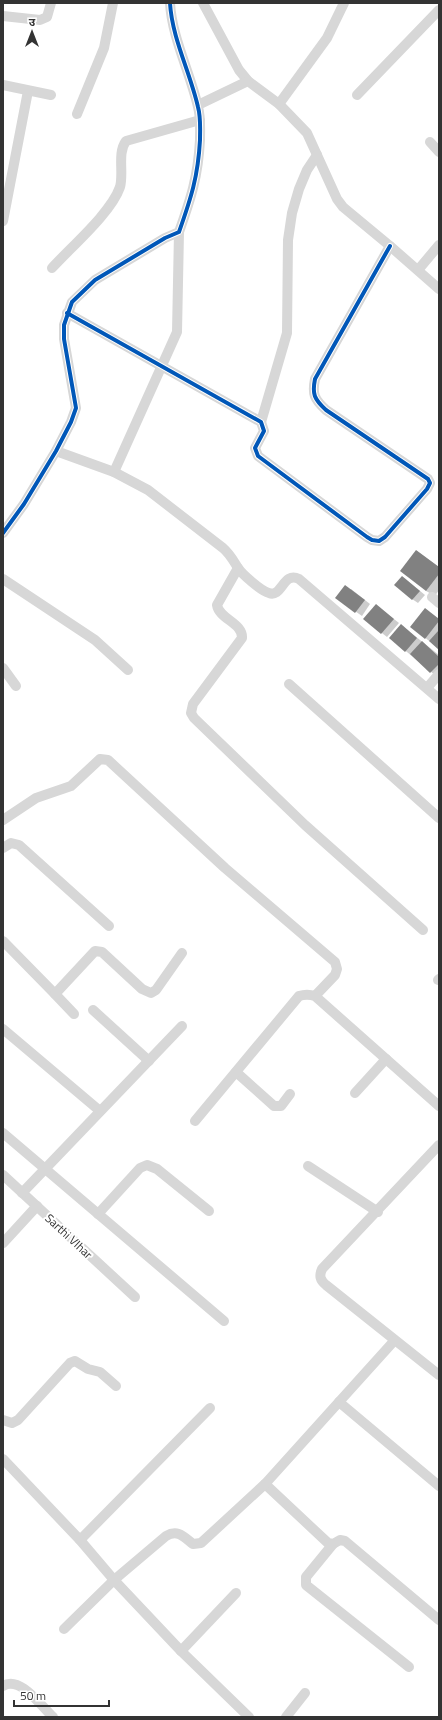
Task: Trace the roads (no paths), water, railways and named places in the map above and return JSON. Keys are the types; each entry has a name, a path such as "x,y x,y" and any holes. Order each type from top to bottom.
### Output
{"street":[{"path":"3,16 40,20 47,17 51,3"},
{"path":"77,114 104,48 113,3"},
{"path":"114,472 177,332 179,232 193,193 197,175 200,120 198,106 173,24 170,3"},
{"path":"203,3 233,60 248,81 279,104 308,133 337,199 342,207 390,246 439,289"},
{"path":"279,104 327,38 344,3"},
{"path":"357,95 439,10"},
{"path":"198,106 248,81"},
{"path":"3,85 51,95"},
{"path":"3,221 28,91"},
{"path":"52,268 99,217 116,193 121,180 122,150 126,141 200,120"},
{"path":"430,142 439,152"},
{"path":"317,155 307,170 299,189 289,226 287,334 261,422 264,431 255,448 258,456 372,540 378,541 385,537 427,489 430,484 428,479 326,410 317,402 313,389 315,378 390,246"},
{"path":"3,533 24,504 56,451 71,422 76,408 64,339 64,325 72,302 95,280 165,238 179,232"},
{"path":"418,270 439,245"},
{"path":"67,313 261,422"},
{"path":"56,451 114,472 158,497 223,548 232,557 243,574 269,594 276,592 290,578 294,577 299,580 439,699"},
{"path":"238,568 217,605 220,611 240,631 242,638 194,704 191,713 194,718 305,826 424,930"},
{"path":"3,579 95,640 128,670"},
{"path":"3,668 16,686"},
{"path":"427,688 439,674"},
{"path":"289,684 439,818"},
{"path":"3,820 36,798 71,786 100,759 108,760 224,868 335,962 337,969 335,975 315,996"},
{"path":"3,848 11,843 19,845 109,926"},
{"path":"3,941 74,1014"},
{"path":"56,994 92,953 99,951 142,989 151,993 156,990 182,953"},
{"path":"195,1121 299,996 309,994 315,996 439,1106"},
{"path":"94,1010 148,1061"},
{"path":"22,1193 182,1026"},
{"path":"3,1029 100,1111"},
{"path":"355,1093 386,1059"},
{"path":"236,1072 274,1106 281,1106 290,1094"},
{"path":"3,1133 224,1321"},
{"path":"439,1145 378,1212 322,1269 320,1275 321,1280 326,1285 394,1341 439,1375"},
{"path":"98,1214 140,1168 147,1165 157,1169 209,1211"},
{"path":"308,1166 378,1212"},
{"name":"Sarthi VIhar","path":"3,1175 135,1297"},
{"path":"3,1243 37,1206"},
{"path":"64,1630 114,1580 169,1534 179,1533 193,1544 201,1543 265,1484 394,1341"},
{"path":"3,1420 12,1423 18,1420 72,1362 79,1362 88,1369 98,1371 116,1386"},
{"path":"339,1402 439,1486"},
{"path":"80,1540 210,1408"},
{"path":"3,1459 80,1540 114,1580 181,1651 250,1717"},
{"path":"265,1484 328,1543 333,1544"},
{"path":"409,1667 306,1585 306,1578 333,1544 340,1540 345,1541 439,1620"},
{"path":"181,1651 236,1593"},
{"path":"3,1686 13,1683 21,1685 53,1717"},
{"path":"286,1717 305,1693"}]}
